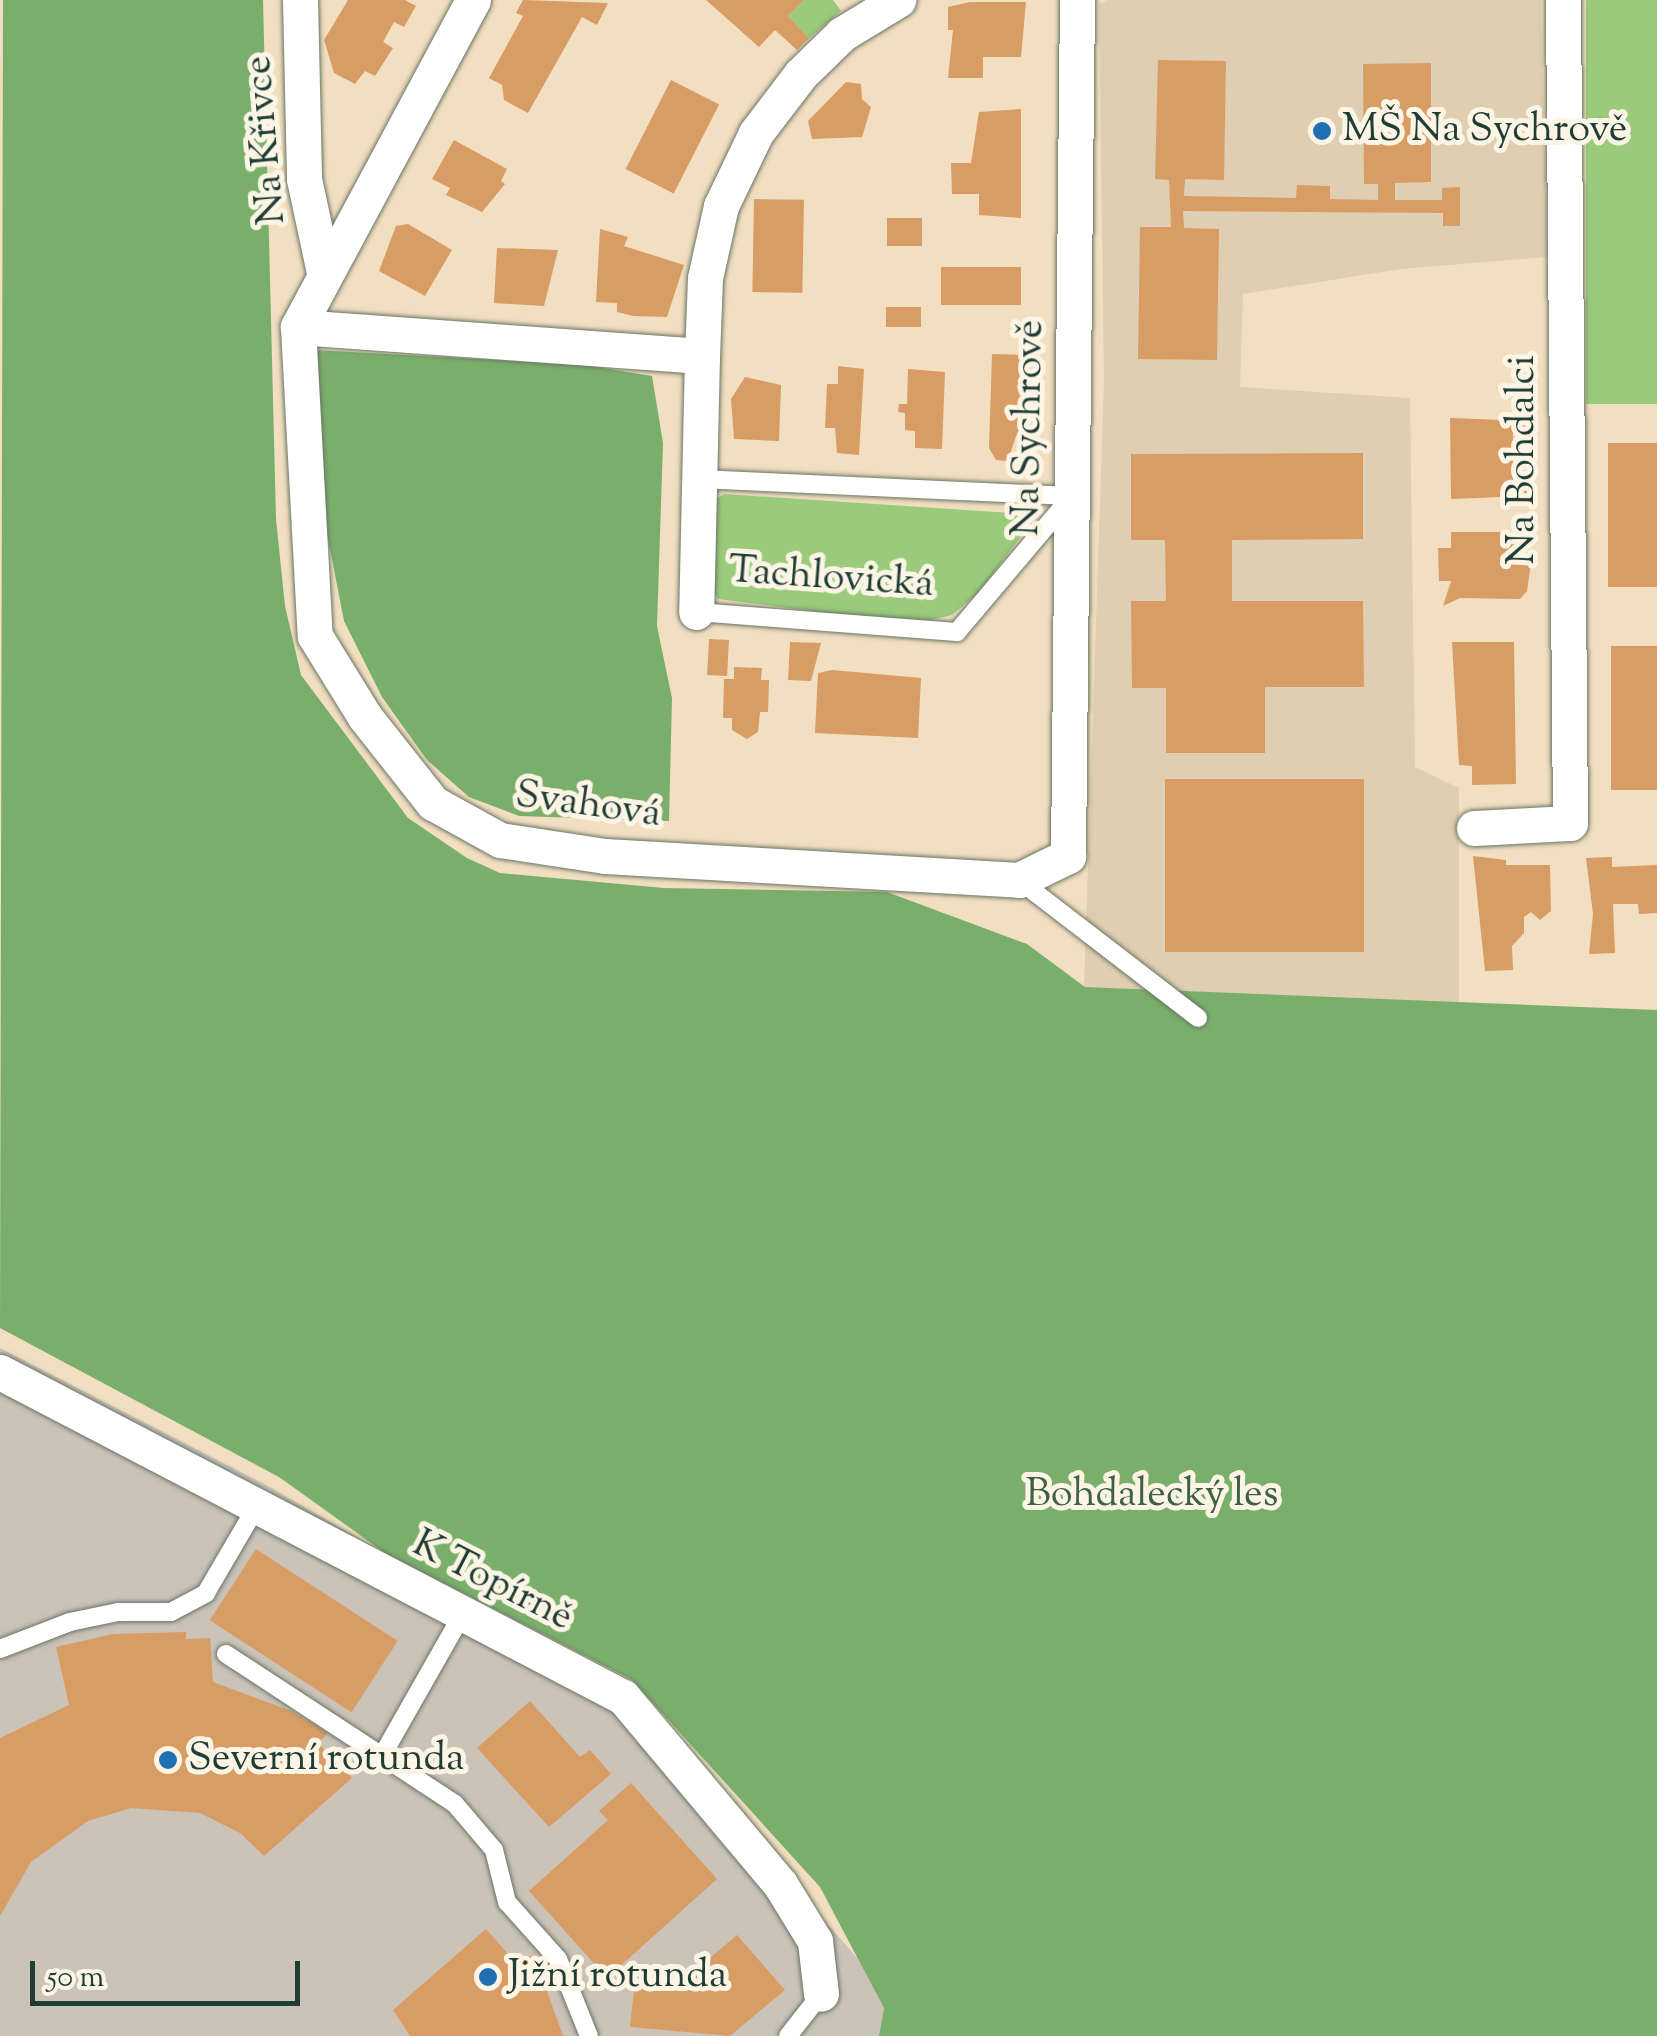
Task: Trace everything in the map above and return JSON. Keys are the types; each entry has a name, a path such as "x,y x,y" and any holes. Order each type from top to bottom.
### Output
{"street":[{"name":"Na Křivce","path":"298,328 324,272 304,179 300,0"},
{"path":"324,272 473,0"},
{"name":"Tachlovická","path":"696,612 696,479 705,278 721,206 756,134 800,74 842,34 898,0"},
{"name":"Na Sychrově","path":"1068,856 1077,0"},
{"name":"Na Bohdalci","path":"1474,828 1570,822 1563,0"},
{"path":"298,328 702,356"},
{"name":"Svahová","path":"298,328 314,636 366,717 433,803 500,840 605,856 1019,880 1068,856"},
{"name":"K Topírně","path":"0,1372 256,1509 623,1697 780,1884 815,1941 812,2017"}],"lane":[{"path":"696,479 1072,496"},
{"name":"Tachlovická","path":"696,612 957,632 1072,496"},
{"path":"1019,880 1198,1018"},
{"path":"0,1649 70,1622 171,1612 206,1593 256,1509"},
{"path":"382,1756 462,1615"},
{"path":"226,1654 455,1804 494,1850 507,1902 558,1958 589,2036"},
{"path":"788,2036 812,2017"}],"shaded area":[{"path":"1107,0 1541,0 1547,257 1401,269 1243,294 1240,387 1410,398 1415,767 1459,788 1459,1003 1084,987 1104,382 1099,4"},
{"path":"0,1348 270,1487 625,1692 859,1960 884,2008 879,2036 0,2036"}],"green space":[{"name":"Bohdalecký les","path":"3,0 263,0 276,519 285,606 301,675 408,818 467,858 500,873 664,888 887,892 1027,944 1085,987 1657,1010 1657,2036 879,2036 884,2008 820,1887 632,1680 385,1553 279,1477 0,1328"},
{"path":"804,0 833,0 841,11 809,38 788,16"},
{"path":"1586,0 1657,0 1657,404 1586,404"},
{"path":"315,350 585,365 652,376 663,443 657,626 672,698 669,821 519,816 469,797 427,760 382,697 344,621 324,518"},
{"path":"724,494 1011,513 1026,519 1024,532 980,591 952,615 915,624 718,599 708,581 710,503"}],"building":[{"path":"348,0 405,0 416,6 404,27 394,22 383,42 393,48 375,76 365,71 355,84 334,73 324,40"},
{"path":"523,0 608,3 597,25 582,17 528,113 504,100 502,85 489,78 523,16 516,13"},
{"path":"706,0 804,0 788,16 809,38 797,50 775,30 759,47"},
{"path":"970,2 1026,2 1021,57 983,57 983,78 948,78 953,30 948,30 948,7"},
{"path":"1158,60 1226,61 1224,180 1185,179 1184,196 1296,198 1297,185 1330,186 1330,199 1378,200 1378,184 1364,184 1363,64 1431,63 1431,182 1395,183 1395,200 1442,200 1442,188 1460,187 1460,226 1443,226 1443,213 1183,211 1184,228 1219,229 1217,360 1138,359 1140,227 1171,227 1169,180 1155,179"},
{"path":"671,80 719,105 674,194 626,169"},
{"path":"846,82 861,84 862,99 871,107 862,137 812,139 808,121"},
{"path":"1021,109 1021,218 979,215 979,194 952,194 951,163 971,163 979,112"},
{"path":"454,140 507,169 501,181 505,184 482,212 446,195 450,188 432,179"},
{"path":"754,199 804,200 802,293 752,292"},
{"path":"887,218 922,218 922,246 887,246"},
{"path":"408,224 452,250 425,296 379,271 396,226"},
{"path":"600,229 628,237 624,246 684,265 667,317 633,316 617,312 617,303 596,302"},
{"path":"497,248 558,250 544,306 494,303"},
{"path":"941,267 1021,267 1021,305 941,305"},
{"path":"886,307 921,307 921,327 886,327"},
{"path":"992,354 1030,355 1029,430 1016,436 1008,461 996,460 989,448"},
{"path":"838,366 864,369 859,455 837,453 835,428 825,428 827,384 838,384"},
{"path":"908,369 945,372 942,449 915,448 915,431 905,430 905,413 898,412 899,404 907,404"},
{"path":"745,377 781,385 779,441 734,439 731,399"},
{"path":"1450,418 1527,421 1527,430 1513,430 1513,487 1527,487 1527,496 1451,499"},
{"path":"1608,443 1657,443 1657,587 1608,587"},
{"path":"1363,453 1363,539 1232,540 1232,601 1363,601 1364,687 1265,687 1265,753 1166,753 1166,688 1132,688 1131,601 1166,601 1165,540 1131,540 1131,454"},
{"path":"1451,532 1514,532 1514,556 1532,556 1527,591 1520,599 1460,598 1443,606 1451,581 1439,581 1438,548 1451,548"},
{"path":"709,639 729,640 727,676 707,675"},
{"path":"790,642 821,643 811,681 788,680"},
{"path":"1452,642 1514,642 1516,784 1472,785 1472,766 1459,765"},
{"path":"1611,646 1657,646 1657,790 1611,790"},
{"path":"734,667 762,668 761,680 769,680 768,712 760,712 758,732 747,739 732,730 732,718 723,718 724,679 734,679"},
{"path":"832,670 921,678 918,738 815,733 818,673"},
{"path":"1165,779 1364,779 1364,952 1165,952"},
{"path":"1473,856 1506,860 1506,865 1550,865 1551,911 1540,920 1531,912 1524,917 1524,933 1512,946 1513,970 1485,971"},
{"path":"1612,857 1612,867 1657,865 1657,913 1639,914 1638,904 1613,904 1615,953 1589,954 1593,914 1586,858"},
{"path":"256,1549 398,1641 351,1712 210,1620"},
{"name":"Severní rotunda","path":"186,1632 186,1639 210,1638 213,1682 291,1711 328,1733 318,1743 352,1778 264,1856 240,1833 200,1813 131,1808 88,1821 31,1862 0,1916 0,1738 69,1705 56,1647 113,1634"},
{"path":"530,1701 580,1757 590,1750 611,1774 549,1827 477,1748"},
{"path":"631,1783 717,1879 607,1978 529,1891 608,1820 599,1811"},
{"name":"Jižní rotunda","path":"486,1929 515,1962 534,1955 563,2036 410,2036 393,2010"},
{"path":"737,1935 785,1990 730,2036 630,2027 635,1981 678,1985"}],"place":[{"name":"MŠ Na Sychrově","path":"1322,131"},
{"name":"Severní rotunda","path":"168,1760"},
{"name":"Jižní rotunda","path":"488,1977"}]}
